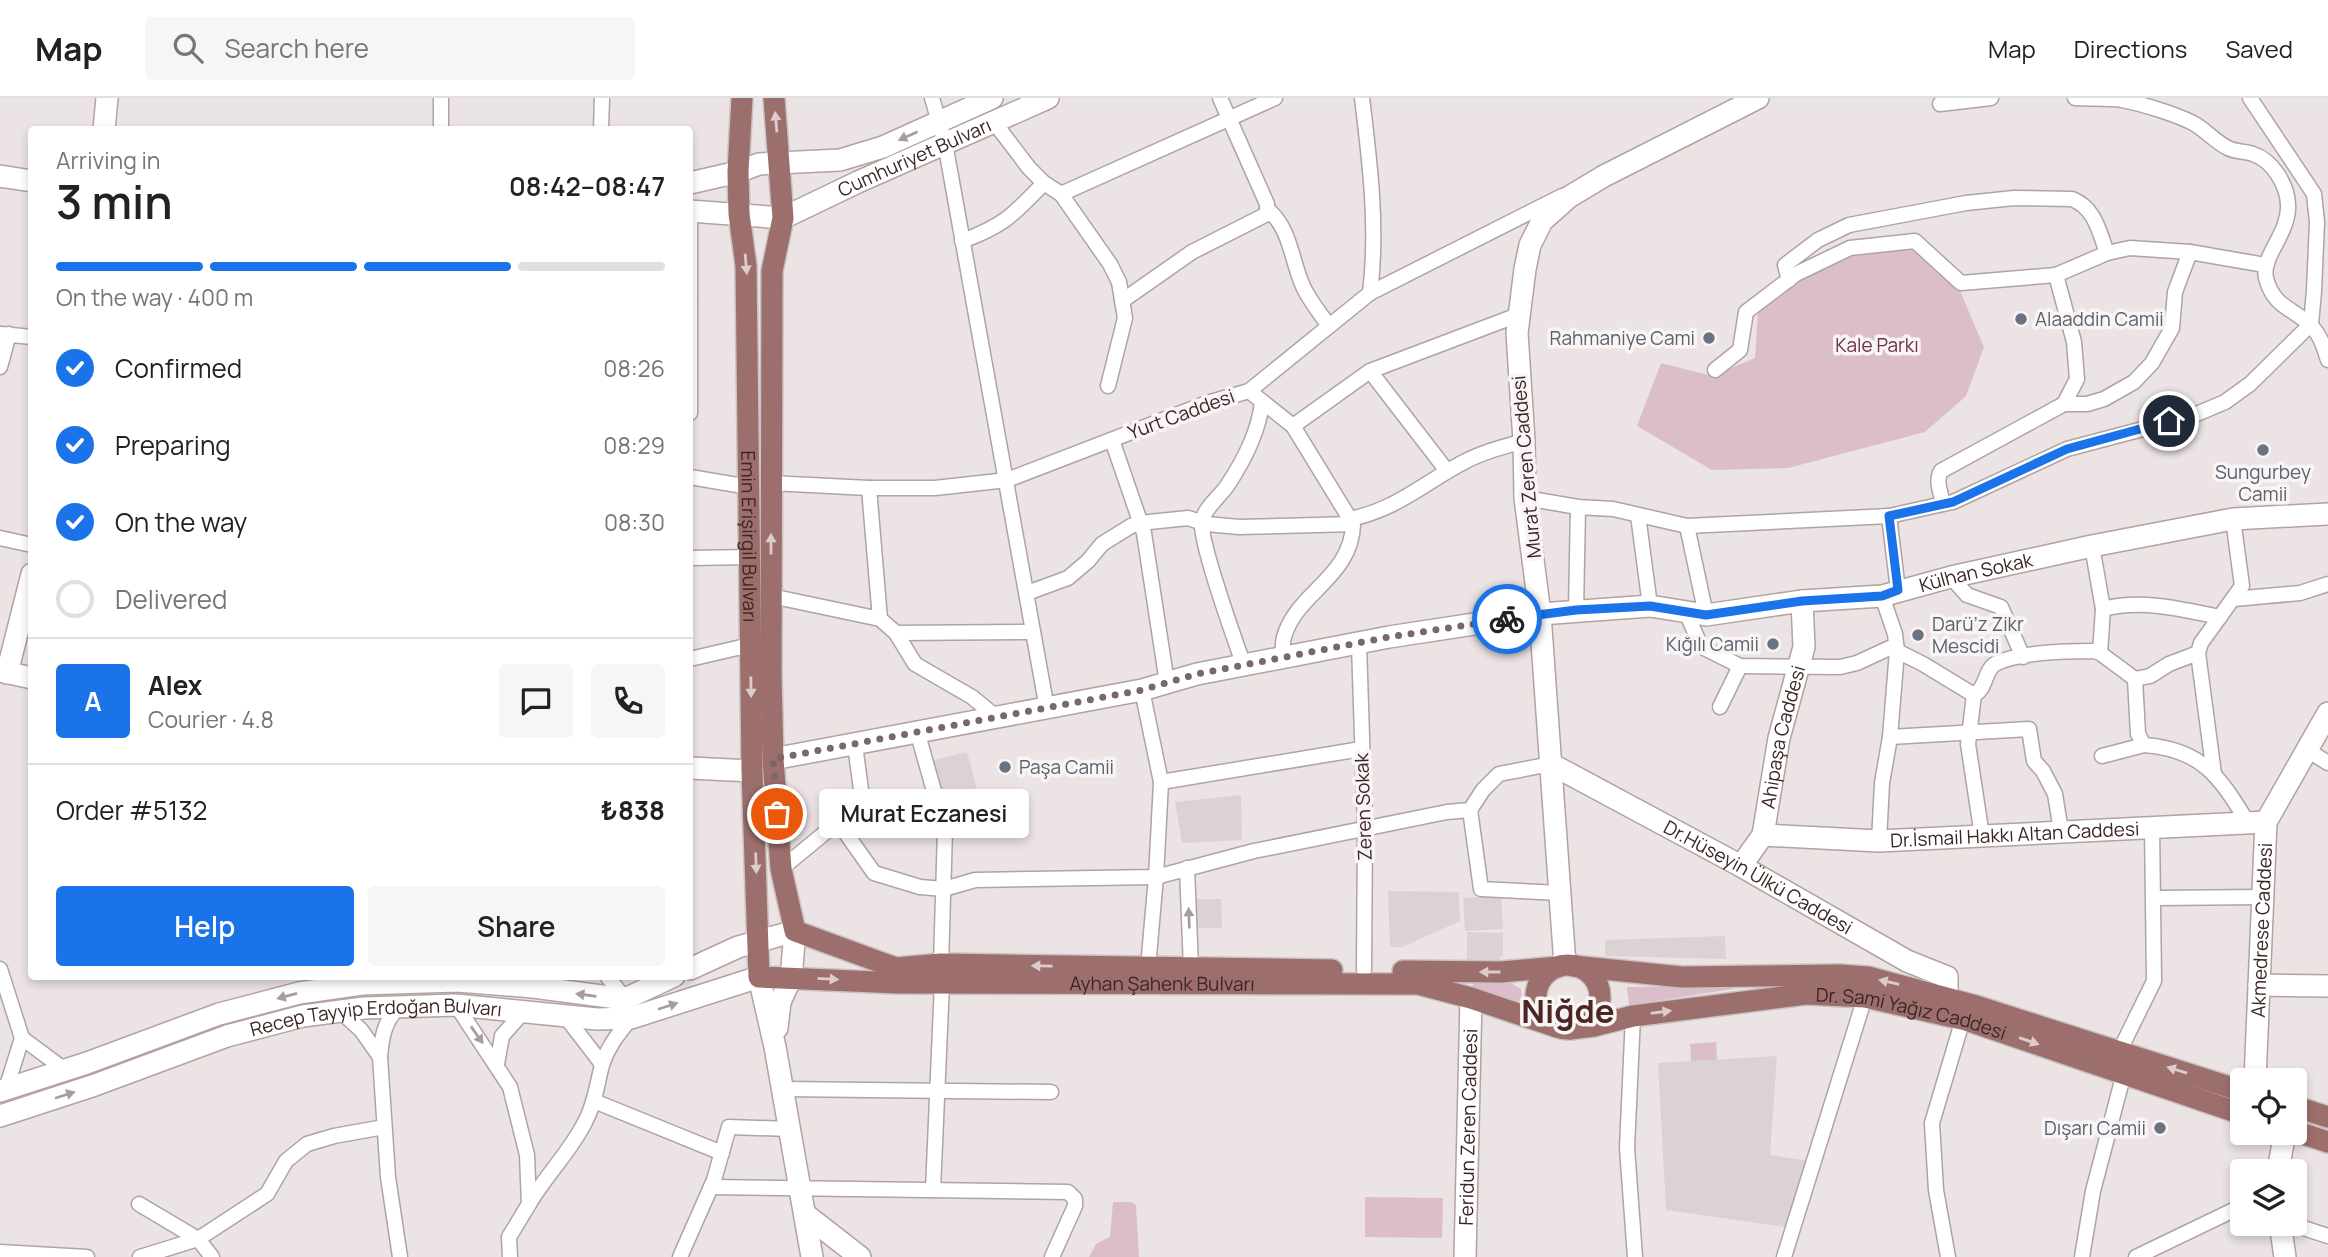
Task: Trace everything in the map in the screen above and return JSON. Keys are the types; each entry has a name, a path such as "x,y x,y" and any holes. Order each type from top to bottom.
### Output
{"main road":[{"name":"Emin Erişirgil Bulvarı","path":"742,98 738,172 739,214 746,266 752,771 760,977"},
{"name":"Emin Erişirgil Bulvarı","path":"774,98 783,218 772,271 773,759 781,869 795,930"},
{"name":"Ayhan Şahenk Bulvarı","path":"795,930 896,968 941,974 1418,984 1563,1028"},
{"name":"Ayhan Şahenk Bulvarı","path":"760,977 1148,967 1500,972 1565,966"},
{"name":"Dr. Sami Yağız Caddesi","path":"1565,966 1682,977 1868,977 1947,998 2230,1086"},
{"path":"1565,966 1581,968 1593,978 1600,1000 1590,1020 1563,1028 1541,1014 1536,993 1541,980 1565,966"},
{"name":"Dr. Sami Yağız Caddesi","path":"1563,1028 1594,1026 1633,1016 1806,994 1865,997 1963,1019 2230,1110"},
{"path":"2307,1111 2328,1117"},
{"path":"2307,1135 2328,1142"}],"street":[{"path":"104,126 107,98"},
{"path":"441,98 441,126"},
{"path":"601,126 602,98"},
{"path":"932,98 945,143 1047,709"},
{"name":"Cumhuriyet Bulvarı","path":"693,182 738,172 758,164 840,160 883,147 992,98"},
{"name":"Cumhuriyet Bulvarı","path":"783,218 1048,98"},
{"path":"1220,98 1267,209 1277,217 1283,229 1303,287 1329,326"},
{"path":"1060,194 1275,98"},
{"path":"1362,98 1371,177 1373,270 1370,293"},
{"name":"Murat Zeren Caddesi","path":"1565,966 1540,614 1525,498 1524,441 1517,355 1518,315 1530,245 1542,221 1569,197 1604,176 1758,98"},
{"path":"1940,104 1991,98"},
{"path":"2075,98 2122,100 2197,125 2231,150 2254,154 2276,171 2288,201 2285,228 2265,265 2270,288 2291,312 2311,324 2320,336 2328,360"},
{"path":"1525,498 1578,507 1613,509 1687,526 1889,516 1953,502 2067,449 2192,416 2225,402 2250,384 2311,324 2317,222 2314,194 2250,98"},
{"path":"994,122 1009,144 1044,183 1060,194 1110,264 1119,282 1125,318 1108,386"},
{"path":"0,164 28,168"},
{"path":"0,176 28,180"},
{"name":"Yurt Caddesi","path":"771,483 935,488 1007,480 1206,403 1249,391 1370,293 1604,176"},
{"path":"962,241 987,232 1009,219 1044,183"},
{"path":"1789,279 1785,265 1818,240 1849,225 1966,203 2014,198 2072,200 2081,203 2088,208 2096,223 2107,253"},
{"path":"1122,301 1192,252 1267,214 1267,209"},
{"path":"693,211 783,218"},
{"path":"1715,370 1740,351 1746,312 1789,279 1850,248 1915,241 1961,283 2056,275 2107,253 2130,248 2190,252 2265,265"},
{"path":"1943,504 1938,484 1941,471 2064,404 2088,404 2105,399 2134,382 2151,363 2172,328 2175,292 2190,252"},
{"path":"2056,275 2074,342 2077,379 2064,404"},
{"path":"1293,426 1370,370 1518,315"},
{"path":"0,368 4,334 28,337"},
{"path":"1370,370 1447,471"},
{"path":"1249,391 1293,426 1351,522 1352,540 1344,558 1290,621 1283,639 1283,659"},
{"path":"1244,666 1205,544 1201,523 1203,516 1228,484 1244,457 1262,402"},
{"path":"1112,440 1140,523 1152,577 1167,683"},
{"path":"1027,593 1068,578 1088,561 1102,544 1140,523 1188,518 1201,523 1239,527 1351,522 1393,506 1447,471 1486,452 1524,441"},
{"path":"693,478 749,487"},
{"path":"869,488 880,619"},
{"path":"1576,610 1578,507"},
{"name":"Külhan Sokak","path":"773,759 1142,690 1197,674 1540,614 1650,606 1696,613 1890,593 2092,546 2233,519 2328,514"},
{"path":"1638,515 1650,606"},
{"path":"1880,841 1882,783 1891,737 1897,648 1890,593 1889,516"},
{"path":"2214,774 2198,653 2201,643 2242,586 2233,519"},
{"path":"1687,526 1699,642 1706,649 1740,666 1840,667 1897,648"},
{"path":"0,538 28,544"},
{"path":"2092,546 2103,608 2100,653"},
{"path":"693,558 750,557"},
{"path":"1951,577 1967,595 2001,607 2023,657"},
{"path":"2234,599 2300,593 2328,584"},
{"path":"28,588 4,672 28,677"},
{"path":"771,596 880,619 896,633 915,664 972,697 995,716"},
{"name":"Ahipaşa Caddesi","path":"1741,866 1763,835 1779,738 1804,647 1802,601"},
{"path":"2103,608 2140,604 2220,617"},
{"path":"896,633 1033,632"},
{"name":"Zeren Sokak","path":"1359,644 1365,829 1364,970"},
{"path":"693,658 750,645"},
{"path":"1897,648 1974,695"},
{"path":"1974,695 1980,692 1995,664 2023,657 2083,651 2100,653 2135,679 2150,676 2169,664 2198,653"},
{"path":"1720,707 1740,666"},
{"path":"2135,679 2138,734 2144,745"},
{"path":"1142,690 1161,782 1148,967"},
{"path":"1974,695 1968,734 1982,836"},
{"name":"Akmedrese Caddesi","path":"2256,1068 2262,897 2257,823 2307,750 2328,713"},
{"path":"1891,737 2029,729 2034,761 2043,771 2054,794 2061,831"},
{"path":"917,731 945,830 933,1190"},
{"path":"781,869 838,822 862,797 855,745"},
{"path":"2102,756 2144,745 2184,752 2200,761 2214,774 2257,823"},
{"path":"1161,782 1361,749"},
{"path":"2307,750 2328,763"},
{"path":"1551,764 1499,774 1483,790 1470,810 1481,890 1560,893"},
{"name":"Dr.Hüseyin Ülkü Caddesi","path":"1551,764 1741,866 1907,961 1947,977 1947,998"},
{"path":"693,768 752,771"},
{"path":"838,822 874,873 920,887 944,889 975,880 1156,877 1254,851 1447,812 1470,810"},
{"name":"Dr.İsmail Hakkı Altan Caddesi","path":"1763,835 1880,841 2257,823"},
{"path":"2119,1052 2154,981 2152,826"},
{"path":"1187,868 1191,968"},
{"path":"2155,898 2262,897"},
{"path":"693,968 738,947 795,930 791,978 780,1002 775,1047"},
{"path":"0,969 22,1038 65,1070"},
{"path":"760,977 802,1190 812,1257"},
{"name":"Recep Tayyip Erdoğan Bulvarı","path":"0,1116 95,1085 226,1036 303,1016 340,1011 456,1005 565,1016 628,1009 760,977"},
{"name":"Recep Tayyip Erdoğan Bulvarı","path":"3,1090 219,1014 299,993 324,983 365,980 457,981 533,987 628,1009 668,980"},
{"path":"510,1257 509,1237 541,1184 566,1153 586,1121 599,1088 602,1064 628,1009 610,980"},
{"path":"2259,985 2328,986"},
{"path":"1784,1257 1865,997"},
{"name":"Feridun Zeren Caddesi","path":"1465,1257 1471,998"},
{"path":"456,1005 510,1087 527,1155 529,1204"},
{"path":"398,1007 388,1018 383,1031 380,1057 388,1177 400,1257"},
{"path":"497,1064 502,1036 525,1010"},
{"path":"340,1011 361,1030 380,1057"},
{"path":"565,1016 602,1064"},
{"path":"1633,1016 1627,1148 1635,1257"},
{"path":"1948,1257 1936,1189 1932,1123 1963,1019"},
{"path":"3,1090 22,1038"},
{"path":"2082,1257 2092,1191 2124,1073"},
{"path":"783,1089 1051,1092"},
{"path":"594,1101 722,1153"},
{"path":"140,1257 198,1239 267,1194 286,1161 307,1144 384,1127"},
{"path":"680,1257 711,1187 729,1127 790,1129"},
{"path":"711,1187 1068,1192 1075,1199 1075,1206 1052,1257"},
{"path":"139,1204 198,1239 212,1257"},
{"path":"2136,1257 2230,1212"},
{"path":"807,1220 841,1257"},
{"path":"807,1220 860,1257"},
{"path":"2307,1229 2328,1236"},
{"path":"2282,1236 2285,1257"},
{"path":"0,1252 87,1257"}],"shaded area":[{"path":"967,752 983,812 945,822 930,761"},
{"path":"1241,795 1242,840 1182,843 1175,802"},
{"path":"1388,891 1459,892 1460,921 1402,947 1390,947"},
{"path":"1501,896 1503,929 1465,931 1463,898"},
{"path":"1191,899 1221,899 1222,928 1192,928"},
{"path":"1467,932 1503,933 1503,956 1500,957 1500,962 1467,963"},
{"path":"1725,936 1726,959 1605,956 1605,940"},
{"path":"1777,1056 1770,1155 1809,1161 1786,1227 1666,1210 1658,1063"}],"green space":[{"name":"Kale Parkı","path":"1877,244 1921,252 1960,291 1984,347 1966,396 1925,432 1788,468 1712,470 1637,426 1661,363 1712,376 1755,358 1758,311 1825,260"},
{"path":"1472,982 1509,982 1521,989 1522,1000 1512,1002 1473,987"},
{"path":"1732,986 1733,989 1629,1005 1627,987"},
{"path":"1716,1042 1717,1060 1691,1061 1690,1044"},
{"path":"1365,1197 1443,1198 1442,1238 1365,1237"},
{"path":"1113,1202 1132,1202 1136,1205 1139,1257 1089,1257 1096,1244 1110,1237"}],"way so far":[{"path":"777,814 773,759 995,716 1047,709 1142,690 1197,674 1389,637 1507,619"}],"place":[{"name":"Alaaddin Camii","path":"2021,319"},
{"name":"Rahmaniye Cami","path":"1709,338"},
{"name":"Sungurbey Camii","path":"2263,450"},
{"name":"Darü’z Zikr Mescidi","path":"1918,635"},
{"name":"Kığılı Camii","path":"1773,644"},
{"name":"Paşa Camii","path":"1005,767"},
{"name":"Murat Eczanesi","path":"777,814"},
{"name":"Dışarı Camii","path":"2160,1128"}],"district":[{"name":"Niğde","path":"1568,1011"}],"route":[{"path":"1507,619 1576,610 1650,606 1706,615 1802,601 1882,596 1898,590 1889,516 1953,502 2067,449 2169,421"}]}
